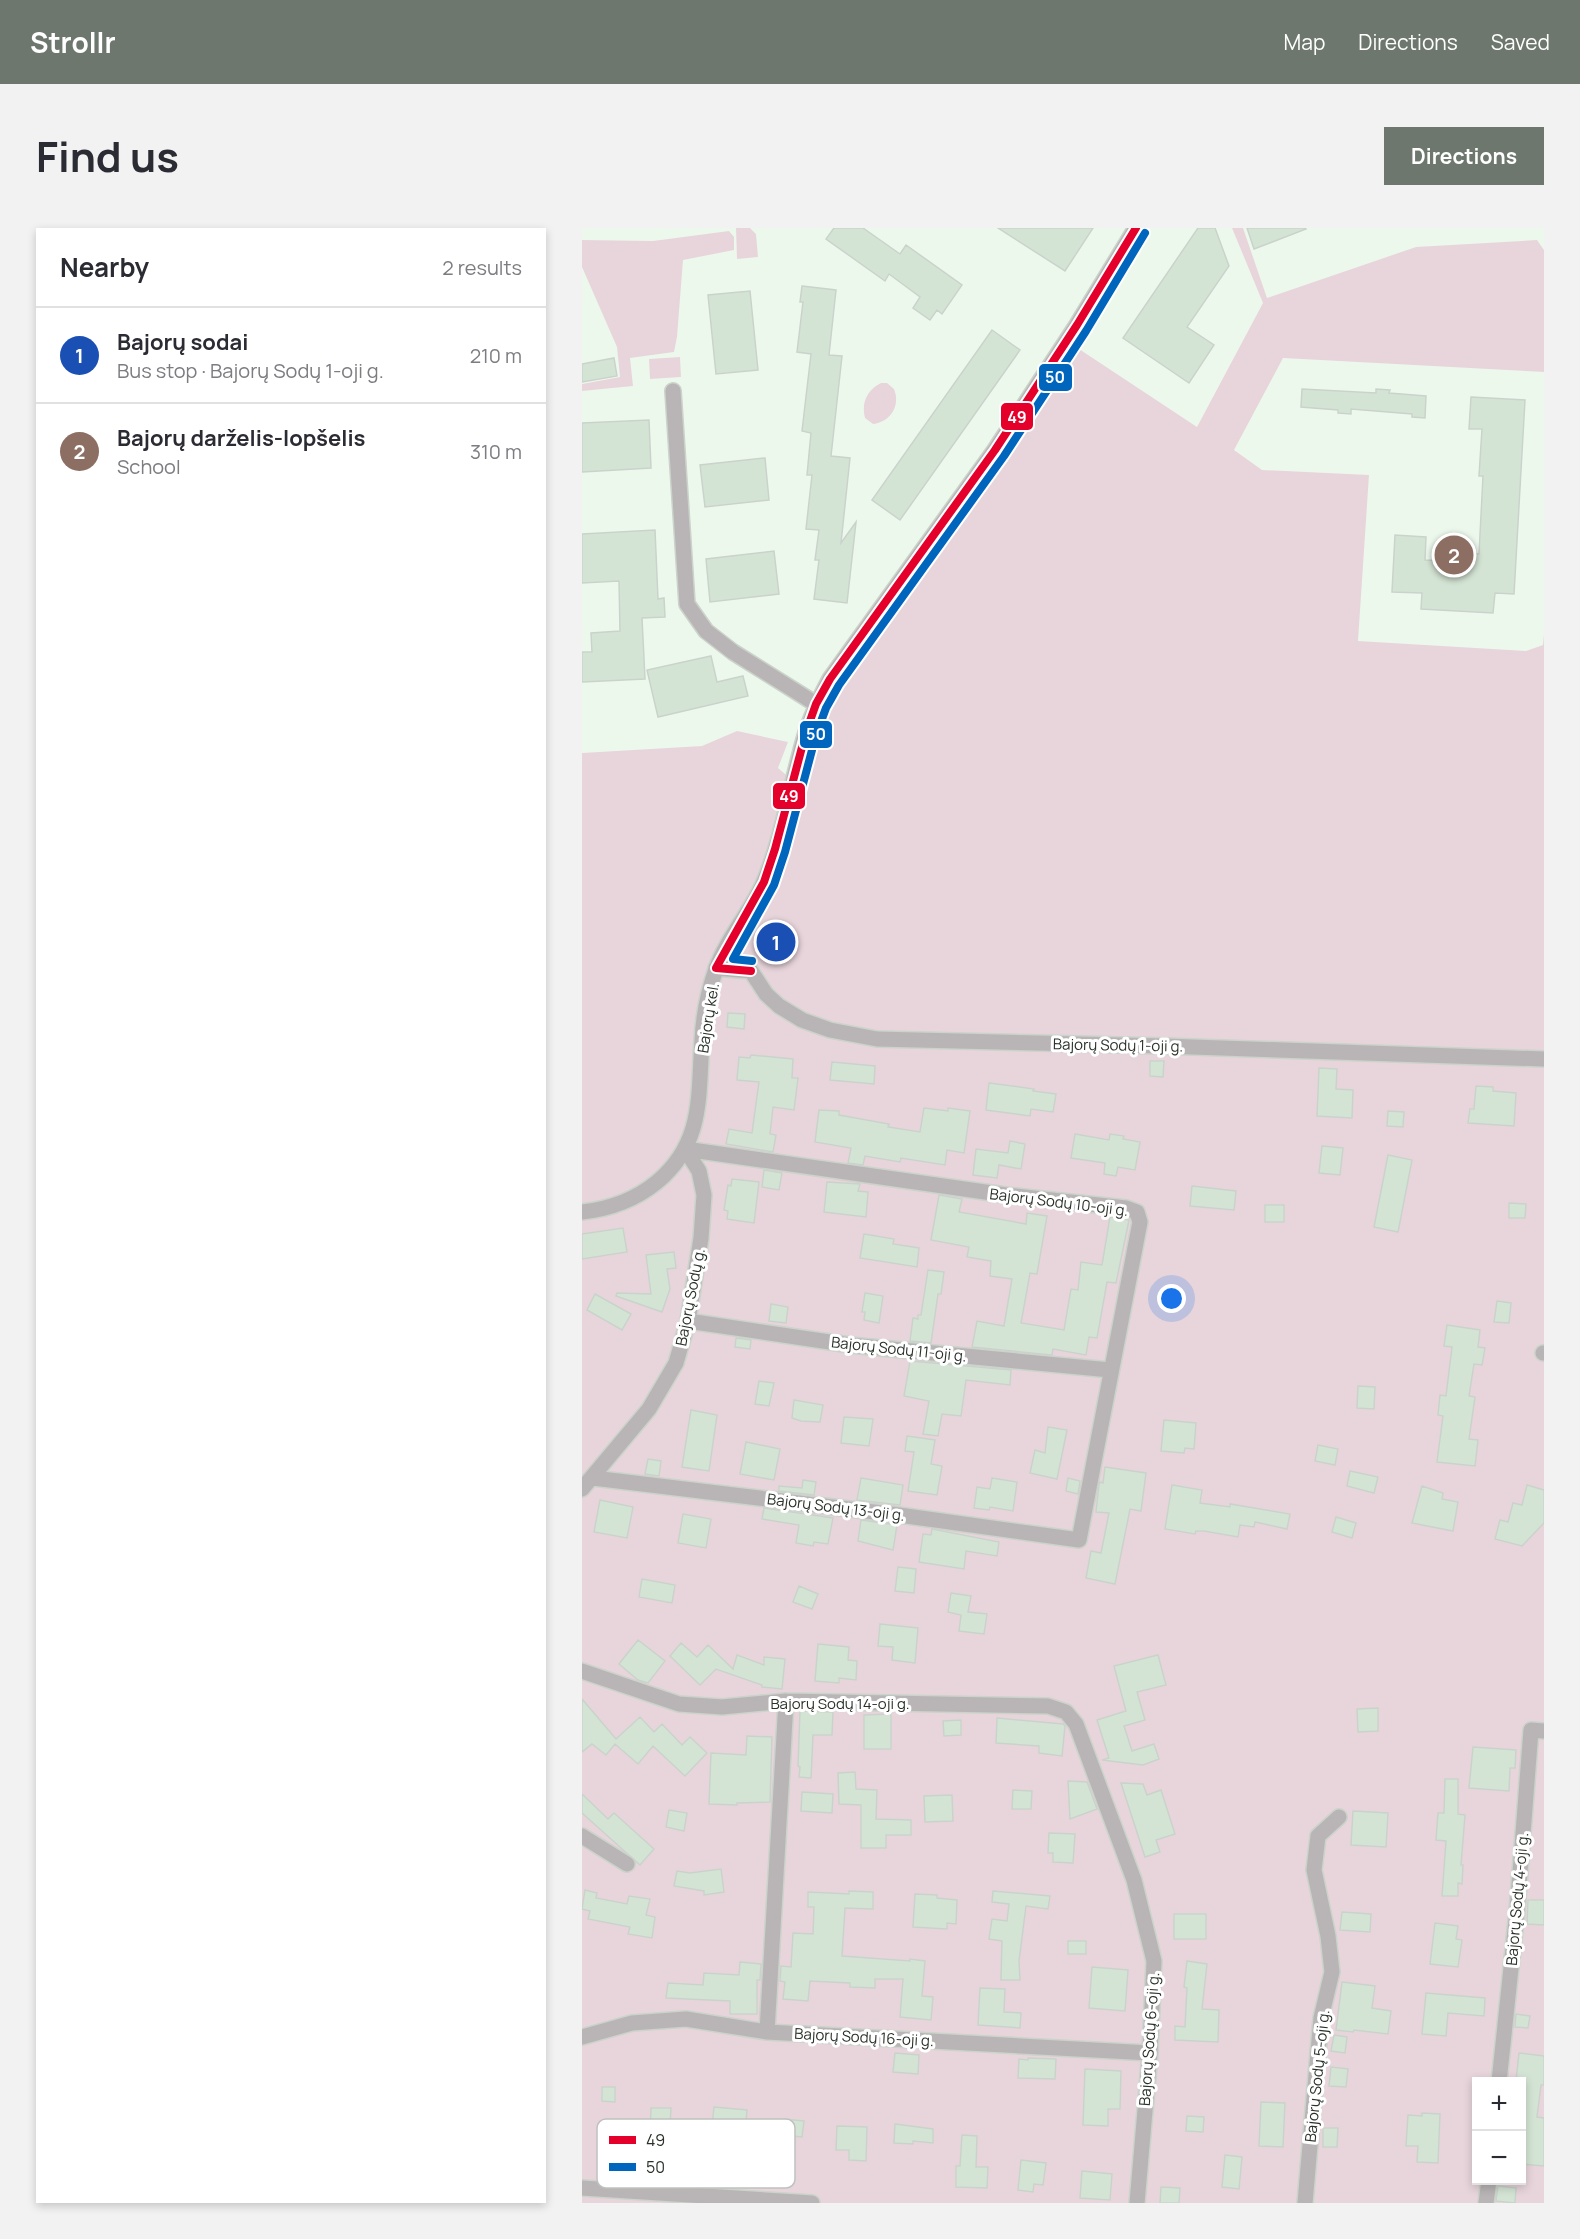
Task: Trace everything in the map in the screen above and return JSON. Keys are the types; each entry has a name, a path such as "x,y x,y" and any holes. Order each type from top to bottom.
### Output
{"street":[{"name":"Bajorų kel.","path":"582,1212 622,1203 645,1191 667,1174 685,1149 696,1121 700,1092 702,1039 708,997 716,968 764,882 816,704 830,679 995,450 1077,325 1136,228"},
{"path":"673,391 687,604 706,631 733,652 816,704"},
{"name":"Bajorų Sodų 1-oji g.","path":"716,968 751,971 765,994 802,1020 830,1030 877,1039 1544,1059"},
{"name":"Bajorų Sodų g.","path":"582,1489 649,1409 676,1363 688,1321 701,1238 704,1195 699,1172 685,1149"},
{"name":"Bajorų Sodų 10-oji g.","path":"685,1149 1006,1195 1126,1208 1137,1212 1140,1222 1078,1540"},
{"name":"Bajorų Sodų 11-oji g.","path":"688,1321 850,1345 1110,1370"},
{"name":"Bajorų Sodų 13-oji g.","path":"593,1478 899,1515 1078,1540"},
{"name":"Bajorų Sodų 14-oji g.","path":"582,1671 679,1704 722,1707 786,1701 1047,1706 1066,1712"},
{"path":"767,2032 786,1701"},
{"name":"Bajorų Sodų 6-oji g.","path":"1066,1712 1076,1724 1137,1891 1154,1961 1150,2053 1137,2203"},
{"name":"Bajorų Sodų 4-oji g.","path":"1500,2077 1517,1911 1531,1730 1544,1731"},
{"name":"Bajorų Sodų 5-oji g.","path":"1305,2203 1321,2018 1332,1972 1328,1936 1314,1870 1318,1836 1339,1817"},
{"path":"582,1836 627,1864"},
{"name":"Bajorų Sodų 16-oji g.","path":"582,2037 632,2023 686,2019 767,2032 1150,2053"},
{"path":"1486,2203 1488,2185"},
{"path":"582,2188 812,2203"}],"shaded area":[{"path":"736,228 750,228 756,234 758,257 737,259"},
{"path":"1232,228 1243,228 1267,298 1416,247 1537,240 1544,250 1544,372 1283,358 1234,450 1262,470 1369,475 1358,641 1526,651 1543,645 1544,634 1544,2203 582,2203 582,753 702,746 737,731 788,742 778,768 803,789 827,704 840,682 964,514 1076,347 1197,427 1263,303"},
{"path":"729,231 734,237 734,250 683,260 674,352 630,358 633,386 582,391 582,384 620,377 617,347 582,267 582,240 653,241"},
{"path":"680,357 681,377 650,379 649,359"},
{"path":"881,383 887,383 894,389 895,407 889,417 873,424 865,418 864,407 869,393"}],"building":[{"path":"834,228 863,228 900,254 906,245 962,285 942,314 937,310 930,320 913,308 920,297 889,274 885,281 826,239"},
{"path":"998,228 1093,228 1065,271"},
{"path":"1198,228 1215,228 1229,266 1187,327 1214,345 1189,383 1123,338"},
{"path":"1247,228 1305,228 1306,229 1254,249"},
{"path":"802,286 836,290 829,355 842,356 831,456 850,458 841,543 856,522 847,603 814,599 819,560 815,560 819,530 806,529 812,475 807,475 811,433 802,431 811,354 797,352 803,302 800,302"},
{"path":"750,291 758,370 716,374 708,295"},
{"path":"992,330 1020,350 900,520 872,500"},
{"path":"614,358 617,376 582,382 582,364"},
{"path":"1302,389 1376,393 1376,389 1390,390 1389,393 1426,396 1425,418 1412,417 1412,414 1351,409 1351,414 1338,413 1338,410 1301,407"},
{"path":"1471,397 1525,400 1514,594 1495,593 1493,613 1421,609 1422,593 1392,592 1395,535 1426,537 1425,560 1460,561 1460,553 1479,554 1483,476 1479,476 1482,429 1469,429"},
{"path":"649,420 651,468 582,472 582,423"},
{"path":"765,458 769,500 705,507 700,465"},
{"path":"655,530 658,599 664,598 665,617 642,618 645,679 582,682 582,652 592,652 591,633 620,631 619,581 582,583 582,534"},
{"path":"774,551 779,594 710,602 706,559"},
{"path":"711,656 717,682 743,676 748,696 658,717 647,670"},
{"path":"728,1013 745,1014 744,1029 727,1027"},
{"path":"751,1055 793,1059 792,1078 798,1078 794,1110 773,1107 770,1134 776,1135 773,1152 726,1144 729,1129 752,1133 759,1082 737,1080 739,1057 750,1058"},
{"path":"1150,1061 1164,1061 1163,1077 1150,1076"},
{"path":"832,1062 875,1066 874,1084 830,1080"},
{"path":"1319,1068 1337,1069 1336,1089 1353,1090 1352,1118 1317,1116"},
{"path":"989,1083 1056,1094 1053,1112 1031,1109 1030,1116 986,1110"},
{"path":"1476,1086 1493,1087 1493,1091 1516,1093 1514,1126 1468,1123 1470,1109 1474,1109"},
{"path":"924,1108 970,1111 964,1153 947,1150 945,1165 901,1158 900,1162 865,1156 863,1165 848,1163 851,1148 815,1142 819,1110 839,1111 839,1115 920,1132"},
{"path":"1388,1111 1404,1112 1403,1127 1387,1126"},
{"path":"1075,1134 1109,1140 1110,1134 1140,1142 1135,1170 1118,1167 1116,1176 1104,1174 1105,1163 1071,1158"},
{"path":"1010,1141 1025,1144 1021,1169 999,1165 997,1178 973,1175 976,1149 1008,1153"},
{"path":"1322,1146 1343,1148 1340,1175 1319,1173"},
{"path":"1388,1155 1412,1160 1398,1232 1374,1227"},
{"path":"764,1170 782,1173 779,1190 762,1187"},
{"path":"732,1179 759,1182 754,1223 727,1219 728,1211 724,1210 728,1185 731,1186"},
{"path":"827,1182 860,1184 858,1191 868,1192 866,1217 824,1212"},
{"path":"1192,1186 1236,1191 1234,1210 1190,1206"},
{"path":"939,1195 962,1199 959,1212 1026,1224 1027,1213 1047,1216 1037,1274 1030,1273 1021,1323 1064,1330 1071,1289 1078,1290 1081,1262 1102,1265 1110,1217 1129,1220 1116,1283 1107,1282 1097,1338 1089,1337 1086,1355 1053,1349 1052,1355 972,1347 977,1321 1004,1326 1012,1279 990,1276 991,1261 967,1257 969,1247 931,1240"},
{"path":"1509,1203 1526,1204 1525,1218 1509,1218"},
{"path":"1265,1205 1284,1205 1284,1222 1265,1222"},
{"path":"623,1228 627,1252 582,1259 582,1234"},
{"path":"864,1234 894,1239 893,1244 919,1248 917,1267 860,1258"},
{"path":"674,1252 676,1268 667,1269 670,1289 662,1312 616,1296 617,1293 651,1294 646,1255"},
{"path":"928,1270 944,1272 941,1294 938,1294 931,1343 910,1341 913,1318 918,1319 918,1315 921,1315"},
{"path":"865,1293 883,1296 879,1323 864,1320 865,1312 862,1312"},
{"path":"595,1294 631,1314 622,1330 587,1310"},
{"path":"1497,1301 1511,1303 1509,1323 1494,1322"},
{"path":"771,1304 788,1307 786,1323 769,1321"},
{"path":"1447,1325 1480,1330 1478,1347 1485,1348 1482,1365 1474,1364 1469,1396 1475,1397 1469,1439 1478,1440 1475,1466 1437,1462 1443,1416 1438,1415 1440,1395 1446,1396 1452,1347 1444,1346"},
{"path":"736,1338 751,1340 750,1349 735,1347"},
{"path":"910,1361 1011,1370 1010,1385 966,1380 961,1416 942,1414 938,1436 923,1434 929,1401 904,1396"},
{"path":"759,1381 774,1383 769,1406 755,1404"},
{"path":"1358,1386 1375,1387 1374,1409 1357,1408"},
{"path":"794,1400 823,1405 820,1422 792,1418"},
{"path":"691,1410 717,1415 709,1471 682,1467"},
{"path":"844,1417 873,1419 869,1446 841,1443"},
{"path":"1164,1420 1196,1423 1194,1449 1185,1448 1184,1453 1161,1451"},
{"path":"1048,1427 1067,1430 1057,1479 1030,1473 1035,1450 1045,1453"},
{"path":"907,1436 935,1440 931,1464 942,1466 937,1495 908,1491 914,1452 905,1451"},
{"path":"746,1442 780,1449 774,1480 740,1474"},
{"path":"1318,1445 1338,1449 1335,1465 1315,1461"},
{"path":"648,1459 661,1461 659,1476 645,1474"},
{"path":"1105,1467 1146,1473 1141,1511 1130,1509 1115,1584 1086,1578 1091,1551 1101,1553 1109,1513 1096,1512 1099,1485 1100,1482 1103,1483"},
{"path":"1350,1471 1378,1477 1374,1493 1347,1486"},
{"path":"861,1478 903,1485 900,1505 857,1500"},
{"path":"992,1478 1017,1482 1013,1511 990,1507 989,1510 974,1508 977,1487 990,1489"},
{"path":"1068,1478 1080,1481 1078,1494 1066,1491"},
{"path":"803,1480 816,1482 814,1495 779,1491 779,1486 802,1488"},
{"path":"1172,1485 1202,1490 1200,1503 1230,1507 1230,1504 1290,1514 1287,1529 1255,1522 1254,1527 1240,1525 1238,1537 1204,1531 1196,1531 1195,1534 1165,1529"},
{"path":"1527,1485 1544,1490 1544,1523 1522,1546 1495,1539 1500,1520 1508,1522 1513,1503 1522,1505"},
{"path":"1422,1486 1443,1493 1442,1499 1458,1502 1453,1531 1412,1523"},
{"path":"600,1500 633,1507 627,1538 594,1532"},
{"path":"764,1508 833,1518 828,1544 814,1542 813,1546 796,1543 799,1525 762,1519"},
{"path":"683,1514 711,1519 706,1548 678,1543"},
{"path":"1336,1517 1356,1523 1352,1538 1332,1532"},
{"path":"861,1520 897,1525 893,1550 858,1541"},
{"path":"932,1529 999,1542 997,1556 966,1551 964,1569 919,1562 923,1534 931,1535"},
{"path":"898,1567 916,1569 914,1593 895,1591"},
{"path":"642,1579 675,1585 672,1603 639,1597"},
{"path":"799,1586 818,1594 812,1609 793,1602"},
{"path":"951,1593 971,1596 968,1612 987,1614 984,1634 959,1631 961,1615 948,1612"},
{"path":"880,1624 918,1628 915,1663 892,1660 893,1647 878,1646"},
{"path":"638,1640 665,1661 648,1683 638,1680 619,1664"},
{"path":"681,1643 697,1657 708,1645 733,1669 737,1655 764,1665 764,1657 785,1659 782,1689 762,1687 762,1685 716,1669 700,1685 670,1656"},
{"path":"818,1644 849,1647 848,1660 857,1661 856,1680 839,1678 839,1683 815,1681"},
{"path":"1158,1655 1166,1685 1137,1692 1145,1720 1124,1726 1132,1751 1154,1744 1159,1759 1143,1765 1102,1760 1109,1758 1097,1720 1126,1711 1114,1666"},
{"path":"582,1699 616,1739 640,1717 654,1732 662,1724 682,1745 690,1737 707,1753 685,1776 653,1746 638,1764 615,1744 606,1755 592,1744 582,1752"},
{"path":"1378,1708 1378,1731 1358,1732 1357,1709"},
{"path":"800,1711 833,1712 832,1735 813,1735 811,1778 799,1777"},
{"path":"891,1714 891,1749 864,1749 864,1715"},
{"path":"997,1718 1063,1724 1065,1726 1062,1756 1039,1753 1039,1746 996,1743"},
{"path":"961,1720 961,1735 944,1736 943,1721"},
{"path":"747,1736 772,1737 770,1802 737,1803 737,1805 709,1804 711,1753 746,1755"},
{"path":"1473,1747 1516,1750 1515,1768 1510,1768 1509,1791 1469,1788"},
{"path":"855,1772 856,1789 877,1790 876,1819 911,1820 911,1835 886,1835 886,1848 861,1848 861,1805 839,1804 838,1773"},
{"path":"1445,1779 1458,1779 1458,1814 1465,1815 1461,1865 1463,1865 1462,1884 1458,1883 1458,1896 1442,1896 1446,1841 1436,1840 1438,1813 1444,1813"},
{"path":"1068,1781 1087,1782 1097,1809 1070,1819"},
{"path":"1121,1783 1143,1784 1147,1795 1161,1790 1175,1834 1156,1840 1160,1852 1145,1857"},
{"path":"1013,1790 1032,1791 1031,1809 1012,1809"},
{"path":"802,1792 833,1794 832,1813 801,1811"},
{"path":"582,1794 608,1819 614,1813 654,1849 640,1865 582,1813"},
{"path":"952,1795 953,1821 925,1822 924,1796"},
{"path":"669,1810 687,1813 684,1831 666,1827"},
{"path":"1353,1811 1388,1813 1386,1847 1351,1845"},
{"path":"1049,1833 1075,1834 1073,1863 1053,1862 1053,1853 1048,1853"},
{"path":"721,1869 724,1892 704,1895 704,1891 674,1886 677,1871 690,1873"},
{"path":"585,1890 597,1893 596,1898 627,1904 629,1896 650,1899 646,1915 655,1917 652,1938 628,1934 630,1927 588,1919 590,1911 582,1909"},
{"path":"849,1891 873,1892 873,1909 845,1908 842,1956 925,1961 922,1996 933,1997 931,2020 900,2017 903,1979 875,1979 875,1988 850,1987 850,1983 810,1981 808,2001 783,1999 785,1982 780,1981 781,1966 791,1967 793,1933 813,1934 814,1907 808,1907 808,1892 849,1894"},
{"path":"993,1891 1050,1896 1048,1909 1026,1906 1019,1961 1020,1980 1001,1980 1002,1941 989,1939 992,1919 1007,1921 1009,1904 992,1902"},
{"path":"915,1894 937,1895 937,1898 957,1900 956,1924 947,1923 947,1929 913,1927"},
{"path":"1528,1900 1544,1900 1544,1925 1527,1924"},
{"path":"1342,1912 1371,1914 1370,1932 1340,1930"},
{"path":"1174,1914 1206,1914 1206,1939 1174,1939"},
{"path":"1435,1923 1458,1926 1456,1939 1462,1940 1458,1967 1430,1964"},
{"path":"1068,1941 1086,1941 1086,1954 1068,1954"},
{"path":"1187,1961 1207,1964 1202,2009 1219,2010 1218,2042 1175,2040 1175,2026 1185,2027 1187,1988 1184,1987"},
{"path":"740,1962 761,1964 760,1980 757,1980 757,2014 730,2014 730,2001 666,1998 668,1983 703,1985 704,1973 739,1975"},
{"path":"1092,1967 1128,1970 1125,2011 1089,2008"},
{"path":"1342,1982 1375,1986 1372,2008 1391,2011 1388,2034 1336,2030"},
{"path":"980,1988 1005,1989 1004,2012 1021,2013 1020,2028 978,2025"},
{"path":"1426,1993 1485,1998 1484,2016 1448,2013 1446,2036 1422,2034"},
{"path":"1516,2014 1530,2016 1528,2028 1515,2027"},
{"path":"1334,2035 1347,2037 1345,2053 1331,2051"},
{"path":"895,2053 919,2055 918,2074 893,2072"},
{"path":"1519,2053 1544,2056 1544,2085 1541,2085 1537,2117 1544,2118 1544,2166 1526,2164 1526,2077 1516,2077"},
{"path":"1028,2058 1056,2059 1055,2079 1018,2078 1019,2059 1028,2060"},
{"path":"1331,2067 1348,2069 1346,2087 1329,2086"},
{"path":"1085,2069 1121,2071 1120,2109 1108,2109 1108,2126 1083,2125"},
{"path":"602,2087 615,2087 615,2102 602,2101"},
{"path":"1261,2102 1285,2103 1283,2147 1259,2146"},
{"path":"714,2107 747,2110 746,2119 713,2119"},
{"path":"651,2108 671,2108 670,2119 651,2119"},
{"path":"1422,2113 1440,2114 1438,2163 1417,2162 1418,2146 1406,2146 1408,2115 1422,2116"},
{"path":"1187,2116 1204,2117 1203,2132 1186,2131"},
{"path":"795,2120 804,2121 802,2137 795,2136"},
{"path":"895,2124 933,2129 933,2143 913,2141 913,2144 894,2143"},
{"path":"837,2126 867,2127 866,2161 849,2160 849,2150 836,2150"},
{"path":"1323,2128 1338,2128 1337,2147 1323,2147"},
{"path":"962,2135 977,2136 976,2167 988,2167 987,2188 956,2187 956,2166 960,2166"},
{"path":"1225,2155 1242,2157 1239,2189 1222,2187"},
{"path":"1021,2160 1046,2163 1043,2185 1034,2184 1033,2192 1018,2190"},
{"path":"1082,2171 1112,2174 1110,2200 1080,2198"},
{"path":"1498,2186 1516,2188 1515,2203 1496,2201"},
{"path":"1161,2187 1180,2188 1179,2203 1160,2203"}],"transit line":[{"name":"49","path":"751,971 716,968 764,882 816,704 830,679 995,450 1077,325 1136,228"},
{"name":"50","path":"752,961 733,959 774,885 816,735 826,708 839,685 1004,456 1086,331 1145,233"}],"place":[{"name":"Bajorų darželis-lopšelis","path":"1454,555"},
{"name":"Bajorų sodai","path":"776,942"}]}
